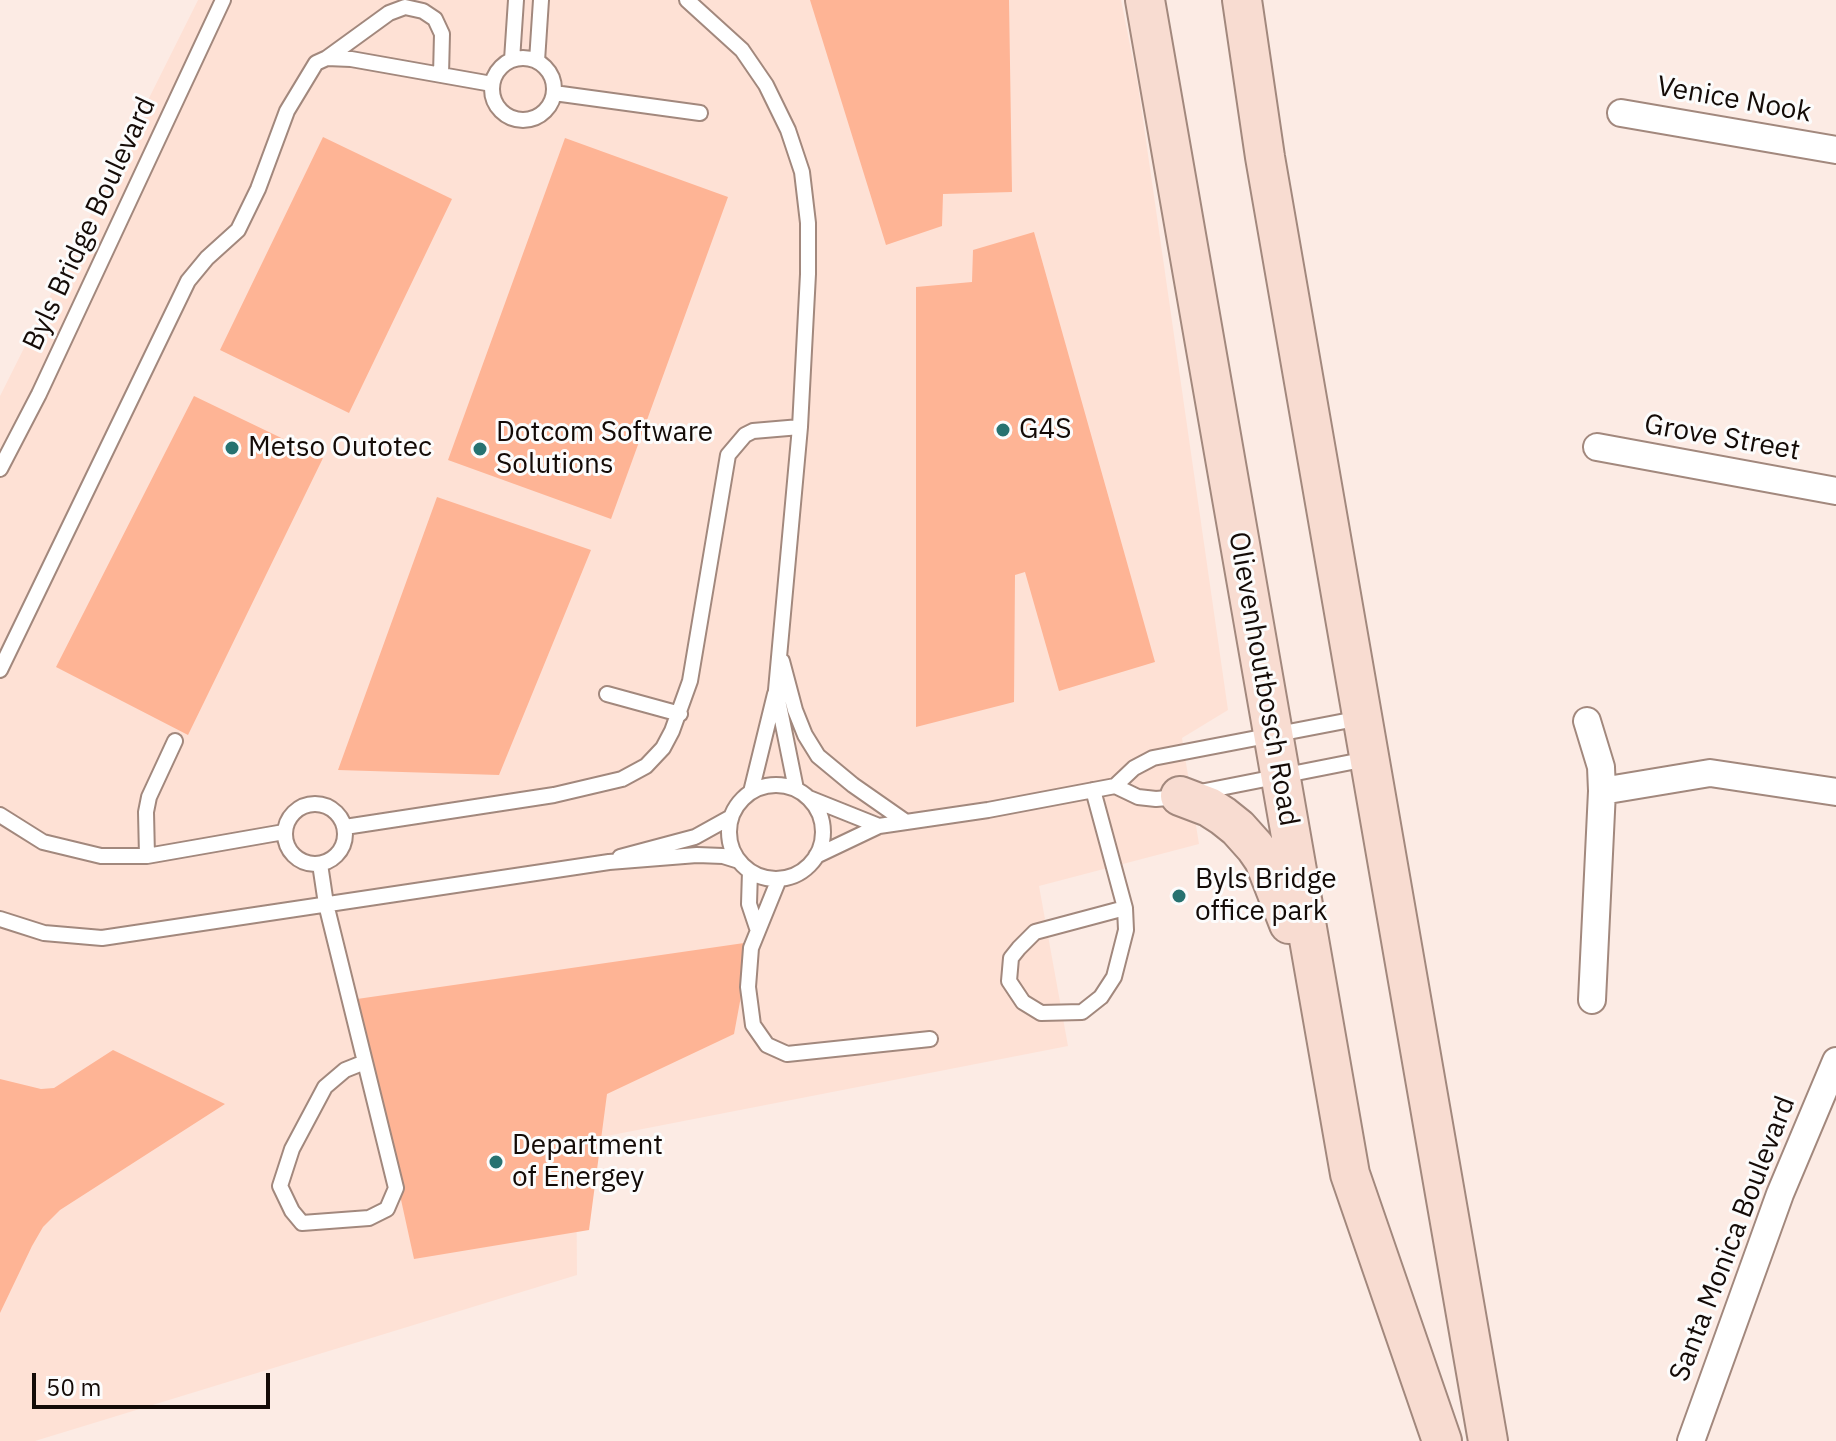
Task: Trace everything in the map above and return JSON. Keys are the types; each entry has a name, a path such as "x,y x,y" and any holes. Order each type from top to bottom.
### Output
{"main road":[{"name":"Olievenhoutbosch Road","path":"1145,0 1350,1174 1442,1441"},
{"path":"1242,0 1268,173 1488,1441"},
{"path":"1180,796 1223,816 1238,828 1264,860 1320,1005"}],"street":[{"name":"Venice Nook","path":"1621,113 1836,150"},
{"name":"Grove Street","path":"1597,447 1836,491"},
{"path":"1587,721 1601,767 1602,791 1592,1000"},
{"path":"1602,791 1710,773 1836,792"},
{"name":"Santa Monica Boulevard","path":"1691,1441 1780,1194 1836,1061"}],"lane":[{"name":"Byls Bridge Boulevard","path":"0,469 39,394 223,0"},
{"path":"512,60 516,0"},
{"path":"537,61 541,0"},
{"path":"687,0 742,50 766,85 788,130 802,172 808,223 800,427 780,653 776,690 751,792"},
{"path":"0,670 193,272 238,230 296,94 316,63 389,13 405,7 423,11 435,19 442,34 441,75"},
{"path":"327,58 351,59 492,84"},
{"path":"524,58 537,61 547,69 553,80 554,93 549,105 541,114 529,119 516,119 496,103 492,84 501,67 512,60 524,58"},
{"path":"554,93 700,113"},
{"path":"345,827 554,795 622,779 646,766 663,748 680,714 690,681 728,455 745,435 753,431 800,427"},
{"path":"780,653 795,710 818,756 906,822"},
{"path":"0,919 44,933 102,938 609,862 710,855 745,866 764,878 779,879 794,875 807,867 816,856 822,842 823,826 818,811 802,794 776,690"},
{"path":"607,694 680,714"},
{"path":"816,856 879,826 1115,786 1134,768 1153,758 1364,718"},
{"path":"147,856 146,812 149,797 175,741"},
{"path":"1115,786 1138,797 1156,799 1371,758"},
{"path":"757,928 749,904 745,866 732,848 729,832 731,817 739,803 751,792 765,786 781,785 879,826"},
{"path":"1093,790 1125,908 1126,930 1114,977 1101,997 1082,1012 1041,1013 1023,1002 1009,981 1011,958 1035,932 1125,908"},
{"path":"319,803 340,816 345,827 345,839 332,860 320,864 306,863 294,857 286,846 284,832 287,820 295,810 306,804 319,803"},
{"path":"0,815 24,831 62,848 101,856 147,856 284,832"},
{"path":"609,862 628,853 695,837 731,817"},
{"path":"320,864 326,904 365,1062 396,1188 387,1209 369,1218 302,1223 292,1211 280,1186 292,1149 325,1087 345,1070 365,1062"},
{"path":"779,879 751,948 748,987 753,1025 767,1045 787,1054 930,1039"}],"shaded area":[{"path":"198,0 1121,0 1138,85 1228,710 1182,738 1199,844 1039,886 1068,1046 576,1142 577,1275 35,1441 0,1441 0,396"}],"building":[{"path":"810,0 1009,0 1012,192 943,194 942,226 886,245"},
{"path":"323,137 452,199 349,413 220,350"},
{"path":"565,138 728,197 611,519 448,460"},
{"name":"G4S","path":"1034,232 1155,662 1059,691 1025,572 1015,575 1014,702 916,727 916,287 972,282 973,250"},
{"path":"194,396 323,458 188,735 56,667"},
{"path":"437,497 591,550 499,775 338,770"},
{"name":"Department of Energey","path":"751,942 734,1034 607,1094 589,1230 414,1259 357,999"},
{"path":"113,1050 225,1104 60,1210 43,1227 0,1313 0,1079 41,1089 54,1088"}],"place":[{"name":"G4S","path":"1003,430"},
{"name":"Metso Outotec","path":"232,448"},
{"name":"Dotcom Software Solutions","path":"480,449"},
{"name":"Byls Bridge office park","path":"1179,896"},
{"name":"Department of Energey","path":"496,1162"}]}
